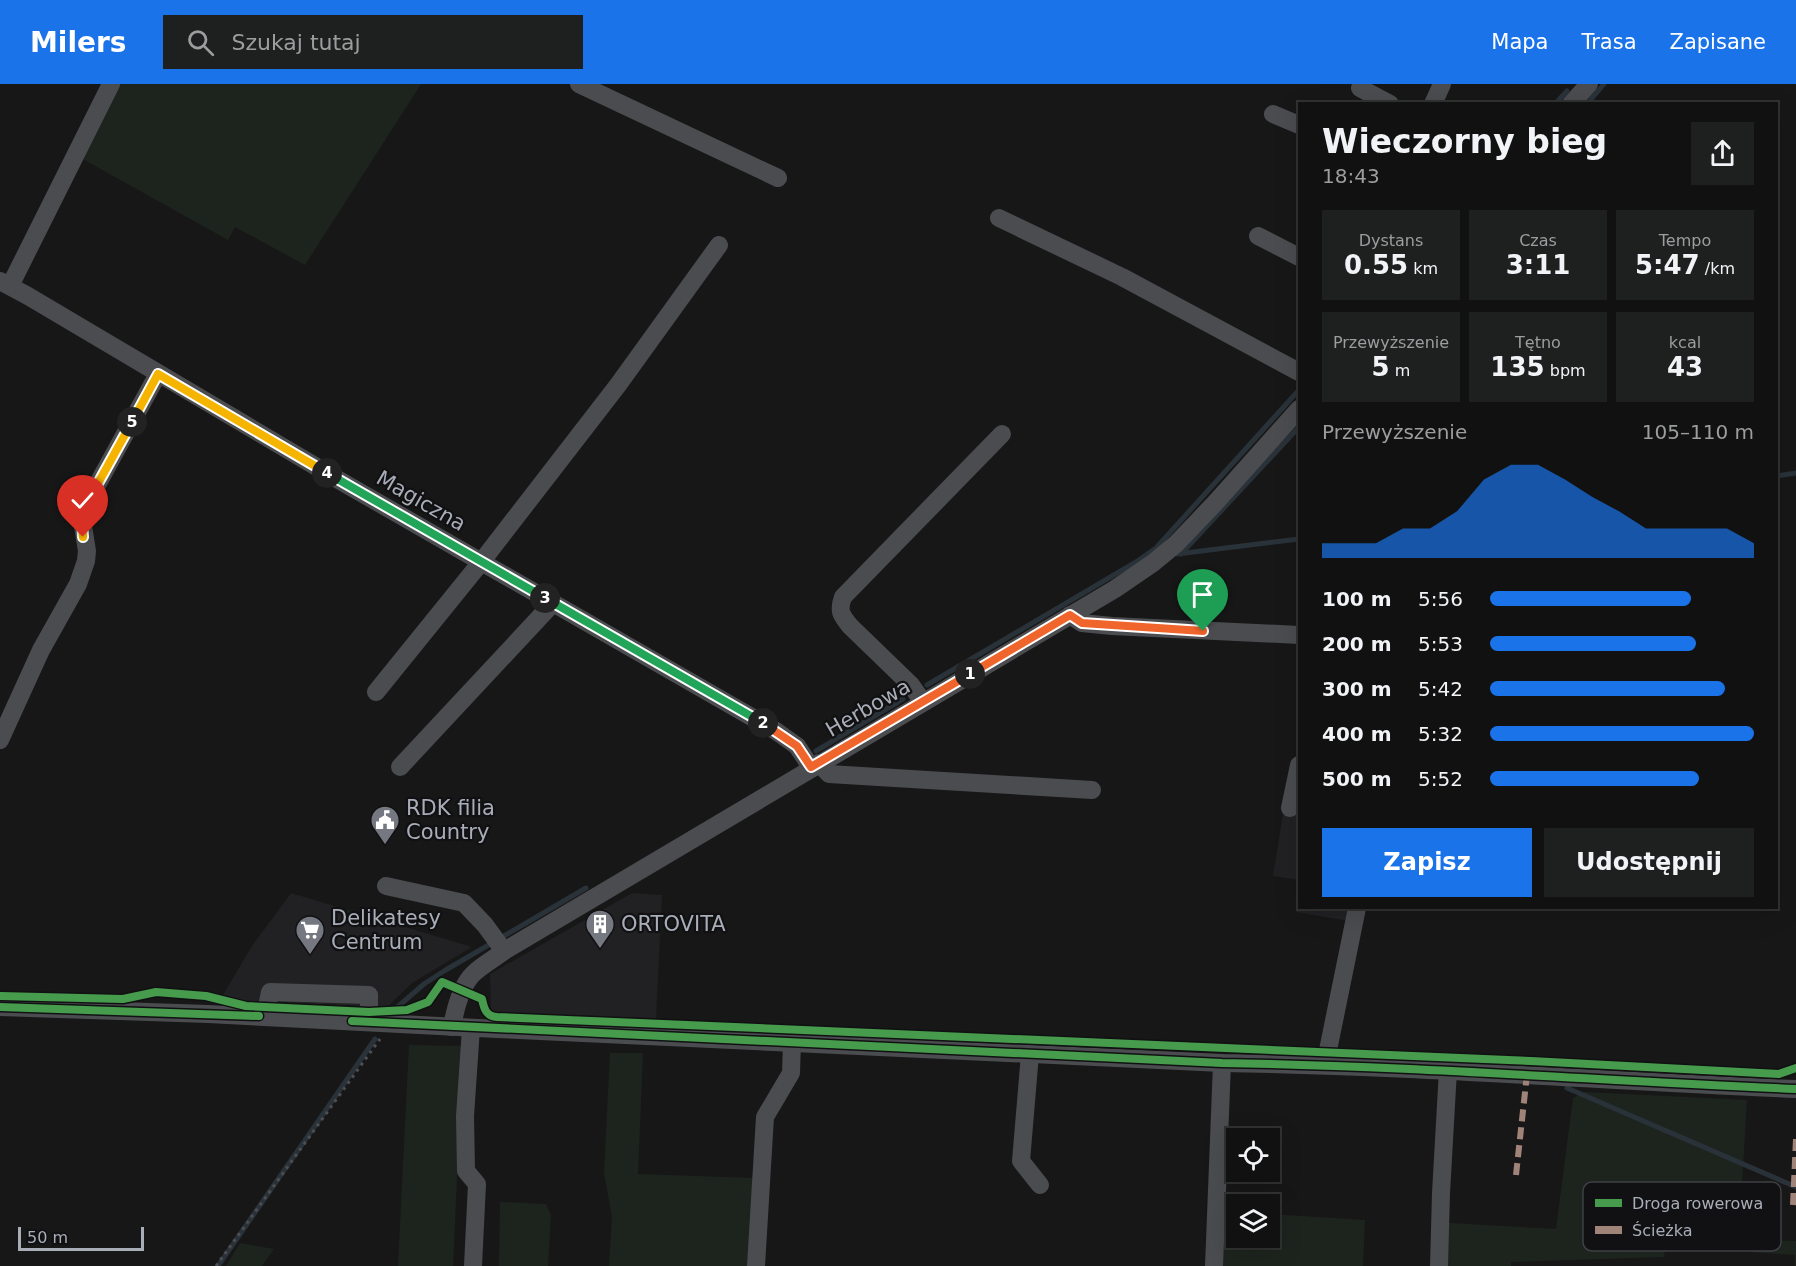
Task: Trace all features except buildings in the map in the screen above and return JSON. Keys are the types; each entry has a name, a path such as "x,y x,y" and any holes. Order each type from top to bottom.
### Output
{"street":[{"path":"5,284 111,84"},
{"path":"579,84 778,178"},
{"path":"1434,102 1442,84"},
{"path":"1573,102 1588,84"},
{"path":"1360,88 1386,102"},
{"path":"1272,114 1298,125"},
{"path":"999,218 1122,277 1298,371"},
{"path":"1258,236 1298,256"},
{"path":"376,692 482,561 618,385 719,245"},
{"name":"Magiczna","path":"5,284 337,479 776,731 797,746 815,765"},
{"path":"0,740 41,650 78,584 86,561 87,551 82,520 86,505 158,374"},
{"name":"Herbowa","path":"452,1027 463,991 473,975 504,951 1070,615 1153,563 1176,544 1216,502 1298,410"},
{"path":"923,702 911,685 850,626 842,616 840,607 843,597 1002,434"},
{"path":"400,767 553,603"},
{"path":"1070,615 1082,623 1112,626 1298,635"},
{"path":"815,765 830,774 1092,790"},
{"path":"1290,808 1298,770"},
{"path":"386,886 464,903 485,925 504,951"},
{"path":"1324,1065 1357,909"},
{"path":"265,1017 270,992 369,995 369,1022"},
{"path":"0,1007 265,1017 1222,1063 1448,1070 1796,1089"},
{"path":"471,1028 465,1116 466,1171 477,1184 473,1266"},
{"path":"756,1266 765,1117 791,1073 792,1042"},
{"path":"1030,1054 1021,1161 1040,1185"},
{"path":"1214,1266 1222,1063"},
{"path":"1439,1266 1448,1070"}],"path":[{"path":"216,1266 384,1034"}],"shaded area":[{"path":"117,84 421,84 305,265 235,227 228,240 81,158"},
{"path":"1284,807 1298,810 1298,880 1273,876"},
{"path":"291,893 472,947 412,983 387,1007 220,1000 252,946"},
{"path":"632,893 662,895 656,1019 491,1012 490,974"},
{"path":"1298,897 1298,909 1351,909 1349,921 1296,912"},
{"path":"409,1045 463,1046 453,1266 398,1266"},
{"path":"610,1053 643,1053 638,1174 753,1178 749,1266 609,1266 612,1217 604,1173"},
{"path":"1585,1092 1747,1100 1742,1182 1583,1182 1583,1251 1665,1251 1664,1257 1511,1262 1511,1266 1447,1266 1449,1223 1556,1229 1573,1098"},
{"path":"500,1202 546,1204 551,1215 548,1266 499,1266"},
{"path":"1222,1211 1226,1211 1226,1248 1280,1248 1280,1215 1365,1220 1363,1266 1221,1266"},
{"path":"1781,1240 1796,1241 1796,1266 1795,1255 1751,1252 1781,1251"},
{"path":"240,1243 274,1249 262,1266 226,1266"}],"waterway":[{"path":"1589,102 1604,84"},
{"path":"1557,102 1567,91"},
{"path":"927,685 1156,548 1298,391"},
{"path":"1181,554 1298,428"},
{"path":"1778,476 1796,473"},
{"path":"1177,554 1298,539"},
{"path":"816,751 903,699"},
{"path":"394,1010 424,984 444,971 586,888"},
{"path":"218,1266 375,1039"},
{"path":"1567,1088 1796,1187"}],"marked path":[{"path":"1516,1175 1527,1074"},
{"path":"1793,1205 1796,1139"}],"cycle path":[{"path":"0,996 123,999 156,992 206,996 246,1006 369,1012 407,1010 428,1002 442,982 482,999 486,1011 497,1017 1531,1061 1779,1074 1796,1068"},
{"path":"0,1007 259,1016"},
{"path":"352,1021 1222,1063 1438,1070 1796,1089"}],"place":[{"name":"RDK filia Country","path":"385,846"},
{"name":"ORTOVITA","path":"600,950"},
{"name":"Delikatesy Centrum","path":"310,956"}],"route":[{"path":"83,537 82,520 86,505 158,374 776,731 797,746 811,767 1070,615 1082,623 1203,631"}]}
